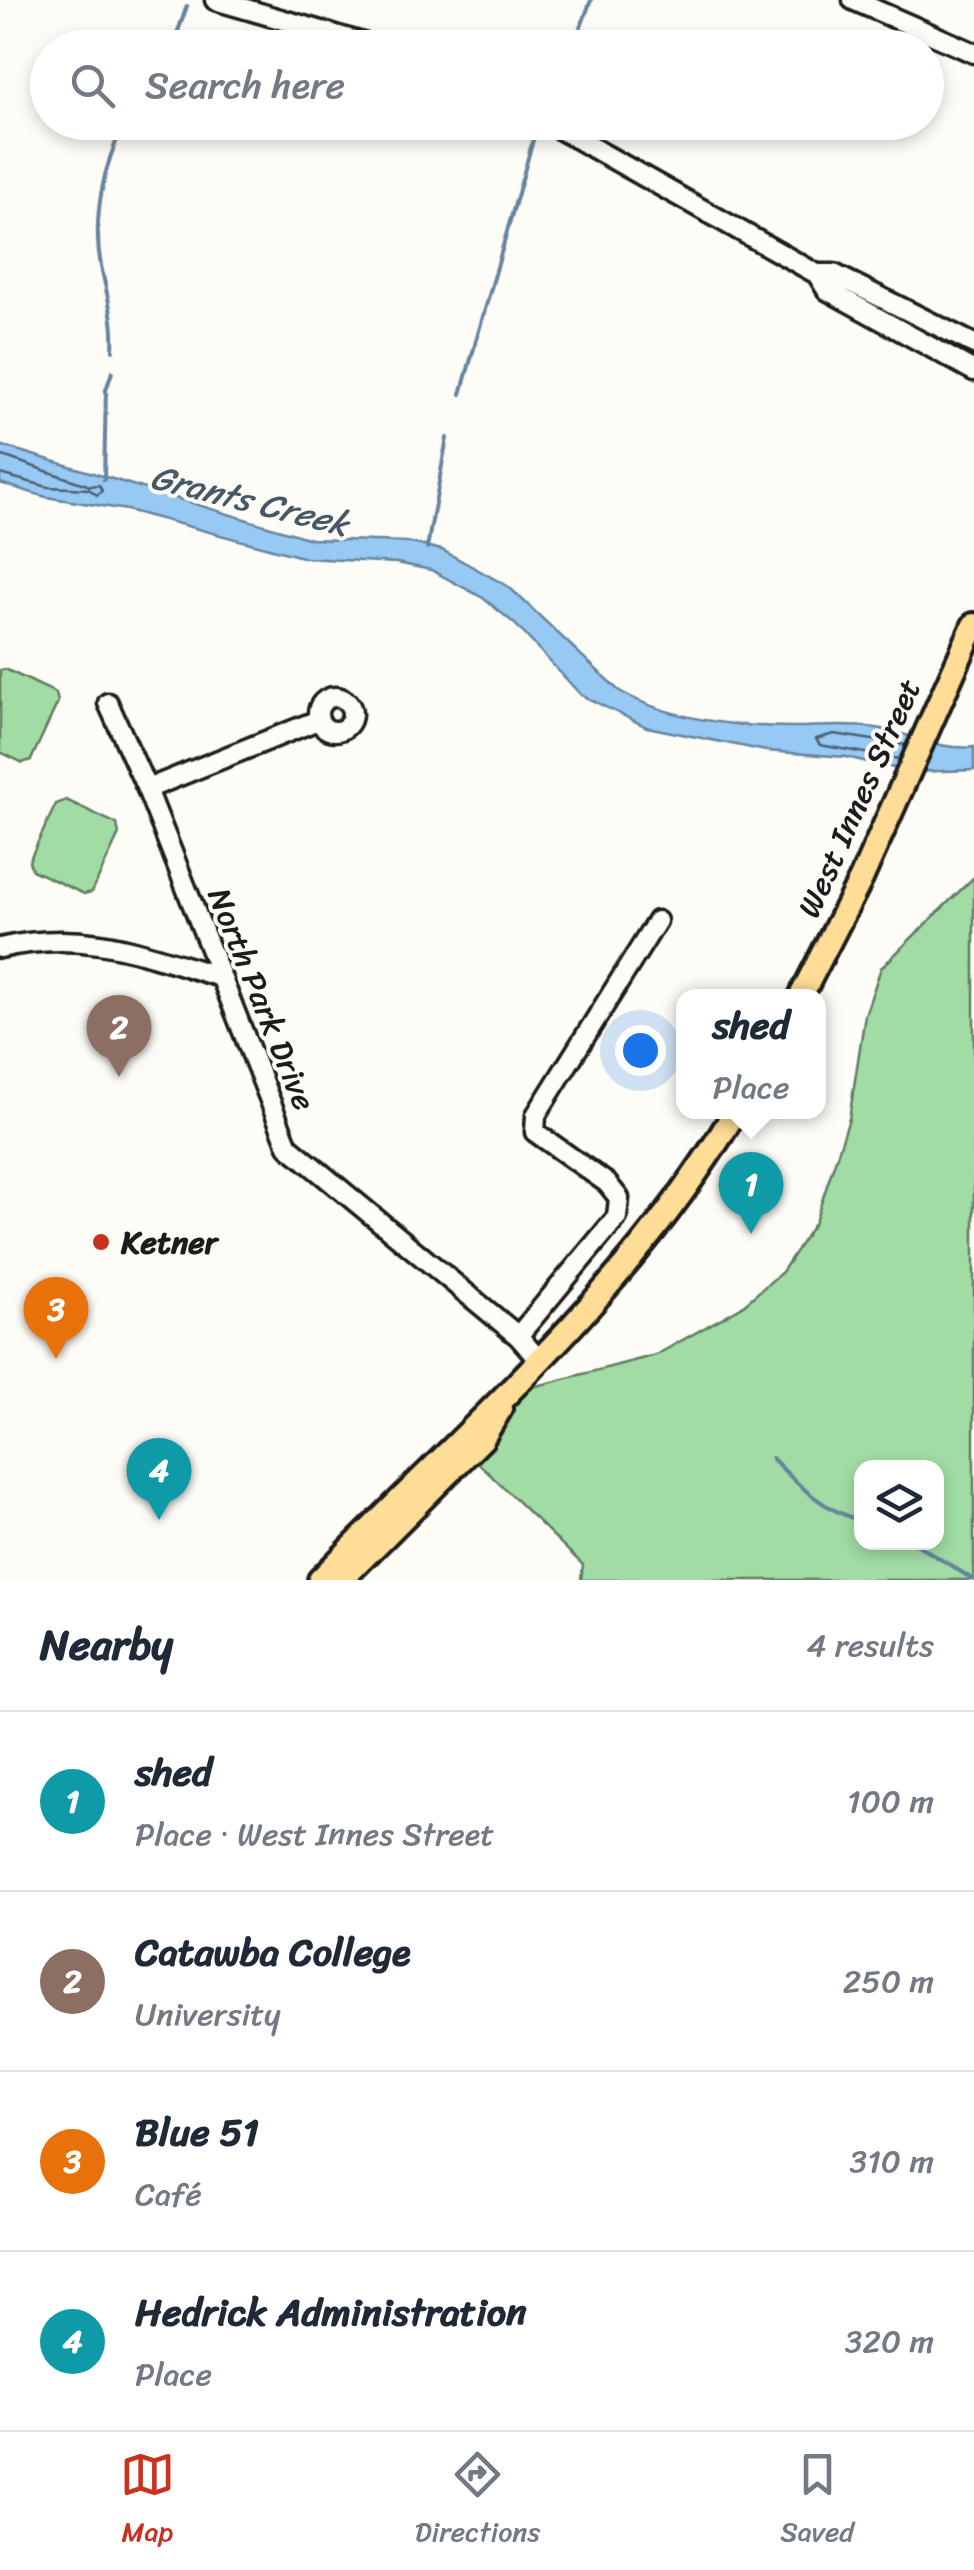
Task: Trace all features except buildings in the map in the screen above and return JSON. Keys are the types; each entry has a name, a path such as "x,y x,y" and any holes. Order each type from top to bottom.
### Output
{"main road":[{"name":"West Innes Street","path":"804,989 895,802 974,625"},
{"path":"320,1580 540,1361 635,1256 730,1119"},
{"path":"340,1580 482,1439 508,1392"}],"street":[{"path":"214,0 318,30"},
{"path":"854,0 922,30"},
{"path":"944,40 974,53"},
{"path":"578,140 816,274 827,290 974,371"},
{"path":"816,274 834,274 974,344"},
{"name":"North Park Drive","path":"108,703 147,789 217,976 288,1146 518,1336 540,1361"},
{"path":"147,789 318,720"},
{"path":"518,1336 616,1217 619,1198 607,1183 535,1132 536,1116 657,921"},
{"path":"0,948 94,940 162,956 217,976"}],"green space":[{"path":"0,670 56,693 58,702 31,760 23,763 0,752"},
{"path":"66,800 117,824 119,834 92,892 84,894 32,870 29,861 56,804"},
{"path":"974,877 974,1580 581,1580 583,1565 470,1455 529,1388 656,1355 741,1307 782,1272 815,1222 849,1119 865,1015 881,968"}],"water":[{"path":"0,445 311,539 407,542 442,550 509,587 618,690 657,708 747,725 876,728 949,746 974,747 974,770 911,772 846,757 766,751 647,727 581,695 515,624 483,598 431,570 397,563 306,558 127,510 46,497 0,483"}],"waterway":[{"path":"580,30 591,0"},
{"path":"178,30 187,6"},
{"path":"113,350 98,230 105,174 118,140"},
{"path":"461,394 533,140"},
{"path":"104,480 106,390 112,372"},
{"path":"427,548 447,438"},
{"path":"772,1458 824,1504 854,1519"},
{"path":"926,1550 974,1580"}],"place":[{"name":"Catawba College","path":"119,1077"},
{"name":"shed","path":"751,1234"},
{"name":"Ketner","path":"101,1242"},
{"name":"Blue 51","path":"56,1359"},
{"name":"Hedrick Administration","path":"159,1520"}],"water label":[{"name":"Grants Creek","path":"250,500"}]}
